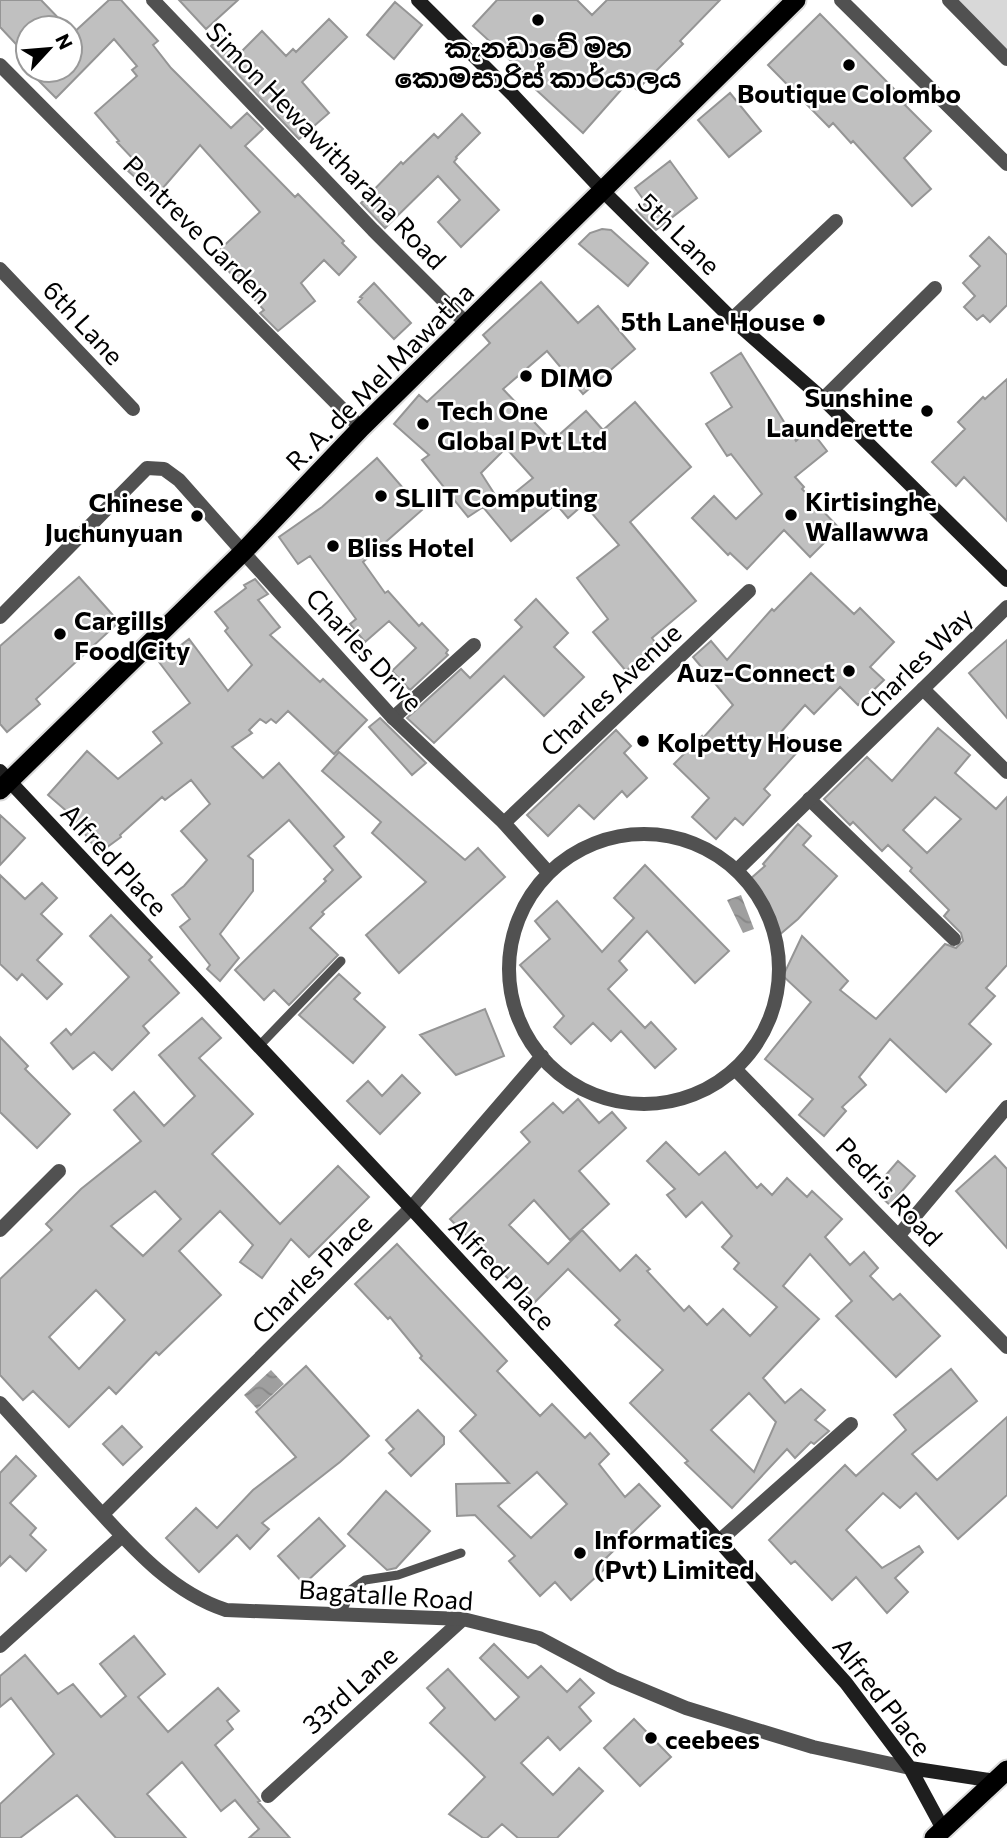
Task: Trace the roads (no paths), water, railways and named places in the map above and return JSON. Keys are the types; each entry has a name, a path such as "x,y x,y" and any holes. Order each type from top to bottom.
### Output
{"highway":[{"name":"R. A. de Mel Mawatha","path":"3,781 243,552 361,428 604,192 796,0"},
{"path":"939,1834 1001,1776"}],"main road":[{"name":"5th Lane","path":"418,0 513,95 604,192 732,319 823,399 1007,580"},
{"name":"Alfred Place","path":"3,781 411,1209 719,1541 846,1683 910,1768 939,1834"},
{"name":"Bagatalle Road","path":"910,1768 1001,1776"}],"street":[{"name":"Simon Hewawitharana Road","path":"153,0 467,324"},
{"path":"841,0 1007,163"},
{"path":"949,0 1007,59"},
{"name":"Pentreve Garden","path":"0,65 361,428"},
{"path":"732,319 836,220"},
{"name":"6th Lane","path":"0,269 133,409"},
{"path":"823,399 935,289"},
{"name":"Charles Drive","path":"0,617 146,468 164,469 179,480 393,718 504,823 547,871"},
{"name":"Charles Avenue","path":"504,823 749,591"},
{"name":"Charles Way","path":"737,870 1007,607"},
{"path":"393,718 474,645"},
{"path":"923,689 1007,772"},
{"path":"810,799 954,939"},
{"path":"620,834 662,834 703,846 737,870 764,905 778,948 778,992 763,1035 736,1070 704,1092 667,1104 629,1104 591,1095 558,1074 528,1040 511,998 509,953 521,909 547,871 581,848 620,834"},
{"name":"Charles Place","path":"103,1514 411,1209 542,1056"},
{"name":"Pedris Road","path":"736,1070 1007,1347"},
{"path":"899,1235 1007,1107"},
{"path":"0,1230 59,1171"},
{"name":"Bagatalle Road","path":"0,1403 122,1536 171,1581 205,1603 226,1610 463,1619 539,1638 614,1678 685,1708 813,1747 910,1768"},
{"path":"719,1541 851,1424"},
{"path":"0,1646 122,1536"},
{"name":"33rd Lane","path":"268,1796 463,1619"}],"lane":[{"path":"258,1047 341,961"},
{"path":"341,1614 352,1589 365,1580 398,1575 461,1553"}],"water":[{"path":"741,895 754,929 743,933 727,900"},
{"path":"271,1370 284,1384 257,1409 244,1395"}],"place":[{"name":"කැනඩාවේ මහ කොමසාරිස් කාර්යාලය","path":"538,20"},
{"name":"Boutique Colombo","path":"849,65"},
{"name":"5th Lane House","path":"819,320"},
{"name":"DIMO","path":"526,376"},
{"name":"Sunshine Launderette","path":"927,411"},
{"name":"Tech One Global Pvt Ltd","path":"423,424"},
{"name":"SLIIT Computing","path":"381,496"},
{"name":"Kirtisinghe Wallawwa","path":"791,515"},
{"name":"Chinese Juchunyuan","path":"197,516"},
{"name":"Bliss Hotel","path":"333,546"},
{"name":"Cargills Food City","path":"60,634"},
{"name":"Auz-Connect","path":"849,671"},
{"name":"Kolpetty House","path":"643,741"},
{"name":"Informatics (Pvt) Limited","path":"580,1553"},
{"name":"ceebees","path":"651,1738"}]}
